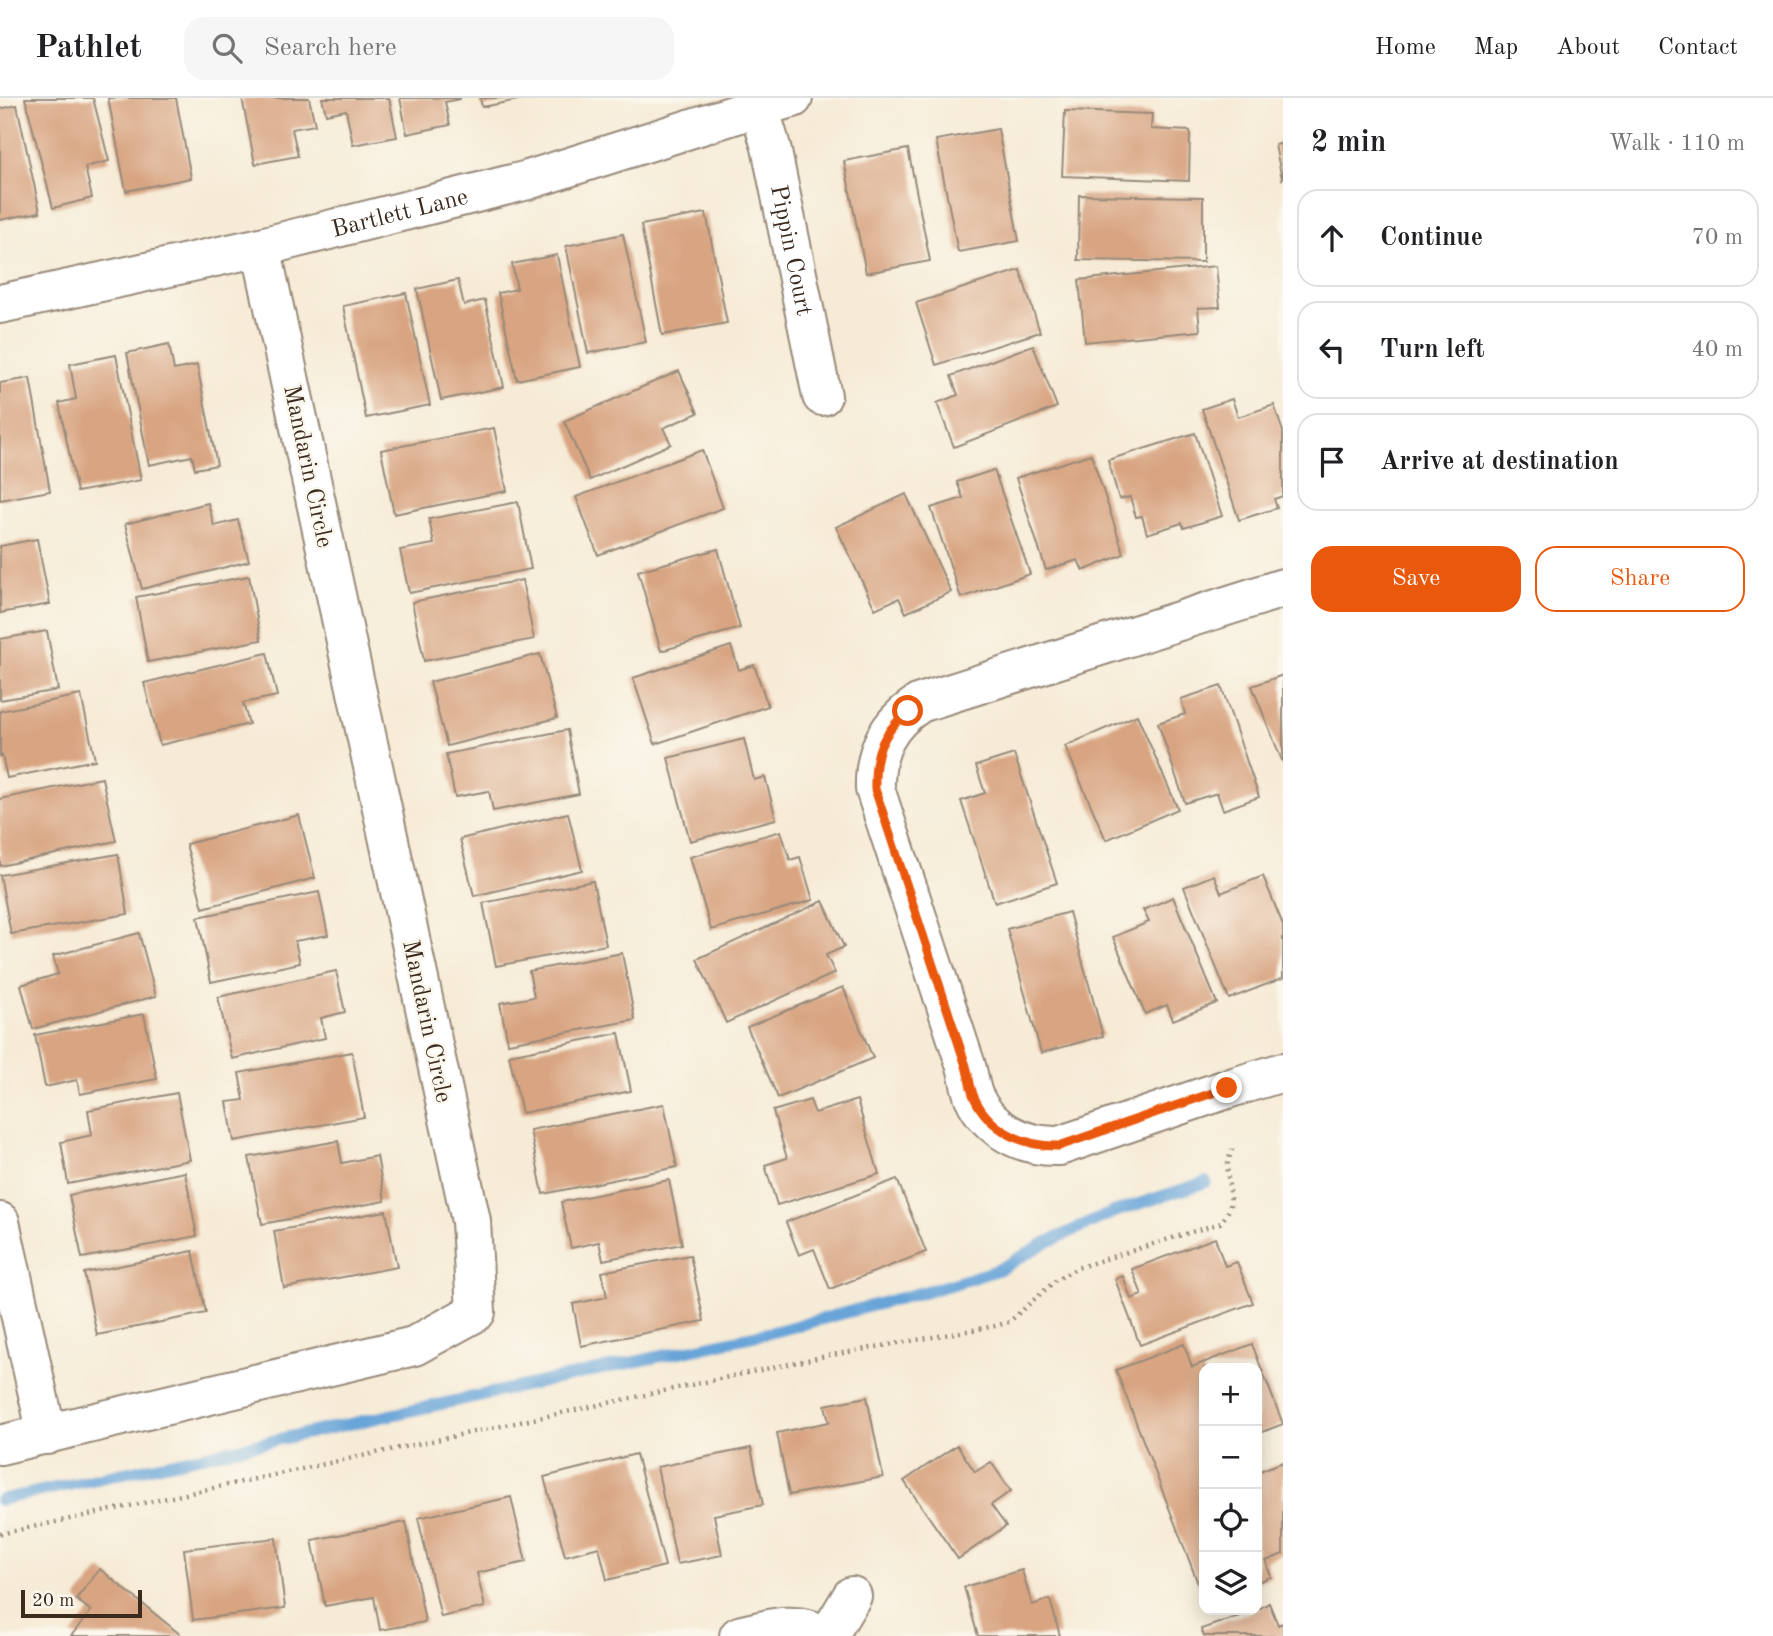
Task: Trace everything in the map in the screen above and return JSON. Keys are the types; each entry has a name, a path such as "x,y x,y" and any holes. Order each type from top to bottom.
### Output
{"street":[{"name":"Bartlett Lane","path":"0,304 261,247 528,180 776,102"},
{"name":"Pippin Court","path":"776,102 771,147 822,396"},
{"name":"Mandarin Circle","path":"0,1445 414,1346 475,1312 471,1221 261,247"},
{"path":"1281,1078 1227,1088 1059,1146 1030,1144 1010,1136 995,1125 981,1111 973,1095 966,1066 875,789 874,769 880,746 888,730 920,703 1283,588"},
{"path":"0,1222 47,1435"},
{"path":"739,1636 777,1626 807,1629 826,1636 852,1596"}],"path":[{"path":"0,1534 826,1356 1009,1322 1056,1280 1077,1268 1220,1223 1232,1205 1228,1165 1233,1147"}],"building":[{"path":"25,98 93,98 109,161 85,167 92,198 53,208"},
{"path":"108,98 176,98 191,178 126,191"},
{"path":"242,98 309,98 315,125 292,129 298,156 255,164"},
{"path":"322,98 389,98 397,137 353,145 346,110 326,114"},
{"path":"400,98 460,99 445,102 450,125 407,134"},
{"path":"480,98 523,98 523,99 482,107"},
{"path":"17,105 40,212 0,220 0,109"},
{"path":"1065,111 1152,114 1151,129 1190,131 1189,181 1062,176"},
{"path":"998,129 1019,241 958,252 936,140"},
{"path":"1283,143 1283,178 1282,179 1275,145"},
{"path":"908,149 930,261 866,273 844,161"},
{"path":"1079,195 1203,197 1203,262 1078,260"},
{"path":"706,213 727,323 662,335 641,225"},
{"path":"623,234 646,342 588,353 566,246"},
{"path":"557,255 580,367 517,380 498,293 517,289 512,264"},
{"path":"1216,266 1220,307 1198,308 1200,331 1085,342 1079,280"},
{"path":"1020,270 1040,332 936,365 916,303"},
{"path":"458,280 464,305 485,300 504,387 441,400 417,289"},
{"path":"406,293 430,405 366,418 343,306"},
{"path":"169,344 174,370 197,365 217,465 195,469 192,456 149,465 127,353"},
{"path":"1033,345 1057,407 954,447 937,403 958,395 951,376"},
{"path":"116,355 141,480 77,492 59,403 76,399 70,364"},
{"path":"679,371 698,413 663,428 671,444 590,480 564,421"},
{"path":"30,378 50,491 0,500 0,383"},
{"path":"1232,399 1238,417 1274,405 1283,432 1283,496 1274,499 1277,508 1239,520 1202,409"},
{"path":"494,428 507,491 394,514 381,450"},
{"path":"1195,433 1222,516 1184,528 1182,523 1147,534 1142,516 1136,517 1130,497 1119,499 1108,460"},
{"path":"702,450 723,508 598,555 576,497"},
{"path":"1091,454 1124,554 1083,571 1078,560 1046,570 1016,478"},
{"path":"994,470 1030,574 961,598 931,508 963,498 957,482"},
{"path":"906,494 951,592 906,613 899,598 875,609 836,527"},
{"path":"518,502 531,569 409,593 400,550 434,544 429,519"},
{"path":"208,503 214,526 238,520 249,561 142,589 125,524"},
{"path":"37,539 50,604 0,613 0,546"},
{"path":"718,549 740,628 661,651 638,571"},
{"path":"249,576 261,640 148,662 136,597"},
{"path":"522,580 534,639 424,661 412,602"},
{"path":"47,631 58,690 0,700 0,639"},
{"path":"731,646 739,670 754,665 768,706 655,744 633,678"},
{"path":"267,653 277,696 243,703 249,724 160,745 144,683"},
{"path":"540,654 557,718 447,746 430,682"},
{"path":"1283,675 1283,763 1252,686"},
{"path":"1221,686 1259,797 1223,810 1217,793 1185,803 1158,723 1185,714 1181,699"},
{"path":"81,695 95,760 7,778 2,755 0,756 0,711"},
{"path":"1137,715 1178,809 1106,840 1065,746"},
{"path":"567,730 579,794 493,811 489,791 455,797 446,754"},
{"path":"744,739 754,780 765,777 776,819 690,841 668,758"},
{"path":"1014,754 1057,883 995,903 961,801 985,793 976,766"},
{"path":"102,778 116,841 0,866 0,799"},
{"path":"568,813 582,870 474,896 460,839"},
{"path":"299,815 315,878 203,908 186,844"},
{"path":"781,831 790,860 800,857 813,900 711,930 690,857"},
{"path":"118,854 128,914 11,934 0,875"},
{"path":"1214,875 1221,893 1263,876 1283,925 1283,978 1229,999 1184,887"},
{"path":"593,881 606,945 496,966 483,903"},
{"path":"319,892 328,935 295,941 300,963 211,982 198,917"},
{"path":"1173,897 1217,1003 1173,1020 1167,1005 1145,1014 1113,937 1149,922 1143,910"},
{"path":"823,901 844,947 826,955 835,973 726,1023 697,959"},
{"path":"1069,912 1103,1036 1041,1053 1007,929"},
{"path":"139,933 156,996 33,1029 21,985 58,974 53,956"},
{"path":"622,953 635,1020 508,1043 500,1003 534,997 529,971"},
{"path":"336,971 345,1012 321,1018 325,1038 232,1059 218,997"},
{"path":"843,987 873,1058 778,1098 747,1027"},
{"path":"144,1014 157,1079 80,1094 77,1080 45,1087 35,1035"},
{"path":"619,1033 631,1091 522,1113 509,1055"},
{"path":"352,1052 364,1117 234,1141 227,1102 244,1100 239,1073"},
{"path":"177,1093 190,1160 68,1184 61,1142 92,1135 88,1110"},
{"path":"810,1100 815,1113 857,1100 879,1174 777,1205 765,1165 787,1158 773,1111"},
{"path":"664,1104 677,1167 543,1194 530,1130"},
{"path":"338,1141 342,1163 377,1156 385,1201 262,1224 249,1157"},
{"path":"185,1172 197,1236 82,1258 69,1195"},
{"path":"897,1179 926,1252 830,1289 814,1249 799,1255 786,1222"},
{"path":"669,1180 682,1244 603,1260 599,1242 571,1248 561,1202"},
{"path":"386,1211 397,1267 284,1288 274,1231"},
{"path":"1215,1238 1225,1266 1237,1262 1253,1303 1140,1345 1115,1279 1123,1276 1131,1299 1142,1295 1132,1269"},
{"path":"193,1251 206,1313 97,1335 84,1273"},
{"path":"690,1255 704,1321 581,1346 573,1304 607,1297 602,1272"},
{"path":"1184,1344 1192,1367 1199,1364 1199,1586 1116,1370"},
{"path":"1252,1344 1259,1363 1202,1363"},
{"path":"1262,1370 1283,1424 1262,1432"},
{"path":"867,1397 883,1477 789,1495 777,1433 829,1422 825,1405"},
{"path":"957,1445 975,1472 991,1462 1011,1491 991,1505 1006,1526 958,1559 904,1481"},
{"path":"751,1448 763,1505 714,1515 722,1555 677,1564 657,1467"},
{"path":"636,1454 665,1566 607,1580 599,1547 565,1556 544,1477"},
{"path":"1283,1462 1283,1554 1266,1561 1271,1577 1262,1580 1262,1489 1262,1470"},
{"path":"511,1497 526,1562 477,1573 485,1607 441,1617 418,1518"},
{"path":"406,1522 425,1622 380,1630 374,1597 325,1606 312,1540"},
{"path":"276,1538 285,1608 193,1620 184,1549"},
{"path":"100,1569 182,1636 71,1636 91,1611 76,1599"},
{"path":"1022,1570 1032,1605 1050,1599 1060,1636 978,1636 964,1587"},
{"path":"1269,1603 1278,1625 1283,1623 1283,1636 1204,1636 1201,1629 1242,1615 1262,1615 1262,1607"}],"waterway":[{"path":"0,1500 781,1330 1000,1269 1043,1244 1114,1212 1206,1182"}],"route":[{"path":"908,711 888,730 880,746 874,769 875,789 966,1066 973,1095 981,1111 1010,1136 1044,1147 1059,1146 1227,1088"}]}
